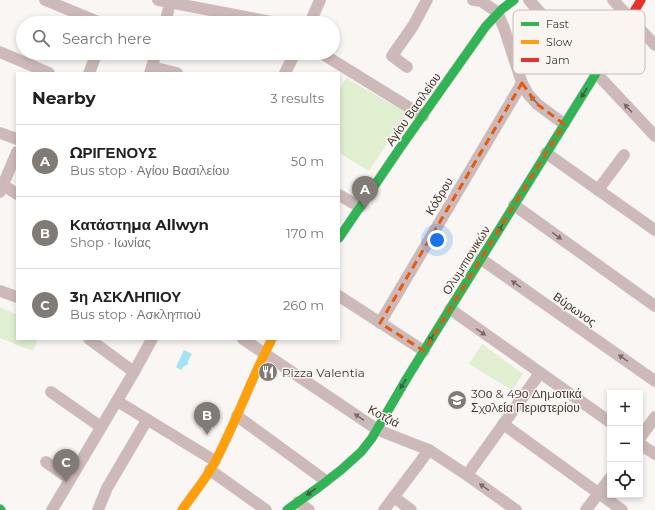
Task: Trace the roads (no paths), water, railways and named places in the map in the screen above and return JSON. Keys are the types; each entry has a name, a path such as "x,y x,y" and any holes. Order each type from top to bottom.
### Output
{"street":[{"path":"45,0 84,16"},
{"path":"158,0 171,1 243,16"},
{"path":"313,16 320,0"},
{"path":"407,67 392,56 427,0"},
{"path":"473,0 481,1 497,12 513,56"},
{"name":"Αγίου Βασιλείου","path":"340,237 422,116 497,12 514,0"},
{"path":"529,0 538,10"},
{"path":"613,0 622,10"},
{"name":"Ολυμπιονικών","path":"635,10 641,0"},
{"path":"167,16 171,1"},
{"path":"645,34 655,45"},
{"path":"0,52 16,59"},
{"path":"19,60 47,72"},
{"path":"89,72 94,60"},
{"path":"154,60 151,70 168,72"},
{"path":"286,72 292,60"},
{"path":"332,60 422,116"},
{"path":"519,74 528,94 537,104 564,124"},
{"name":"Ολυμπιονικών","path":"287,510 352,460 378,430 390,406 595,74"},
{"path":"597,74 655,136"},
{"name":"Κόδρου","path":"380,323 522,83"},
{"path":"0,133 16,139"},
{"path":"546,153 655,230"},
{"path":"16,154 2,189 16,194"},
{"path":"598,190 624,155"},
{"path":"340,196 360,207"},
{"path":"514,205 655,306"},
{"name":"Βύρωνος","path":"481,259 655,381"},
{"path":"0,291 16,297"},
{"path":"340,297 424,351"},
{"path":"450,309 607,420"},
{"path":"90,340 134,372"},
{"path":"52,510 151,340"},
{"name":"Κοτζιά","path":"244,340 378,430 428,450 467,475 516,510"},
{"path":"182,510 213,465 237,416 264,353 271,340"},
{"path":"467,475 540,373"},
{"path":"51,392 101,427"},
{"path":"117,401 213,465 266,510"},
{"path":"237,416 326,481"},
{"path":"643,434 655,417"},
{"path":"98,510 107,488 147,420"},
{"path":"503,424 622,510"},
{"path":"643,446 655,454"},
{"path":"384,510 428,450"},
{"path":"46,462 70,479"},
{"path":"586,510 607,482"},
{"path":"394,497 411,510"},
{"path":"298,502 309,510"}],"water":[{"path":"184,350 192,354 188,364 181,370 176,367"}],"place":[{"name":"ΩΡΙΓΕΝΟΥΣ","path":"365,209"},
{"name":"Pizza Valentia","path":"268,372"},
{"name":"30ο & 49ο Δημοτικά Σχολεία Περιστερίου","path":"457,400"},
{"name":"Κατάστημα Allwyn","path":"207,435"},
{"name":"3η ΑΣΚΛΗΠΙΟΥ","path":"66,482"}]}
